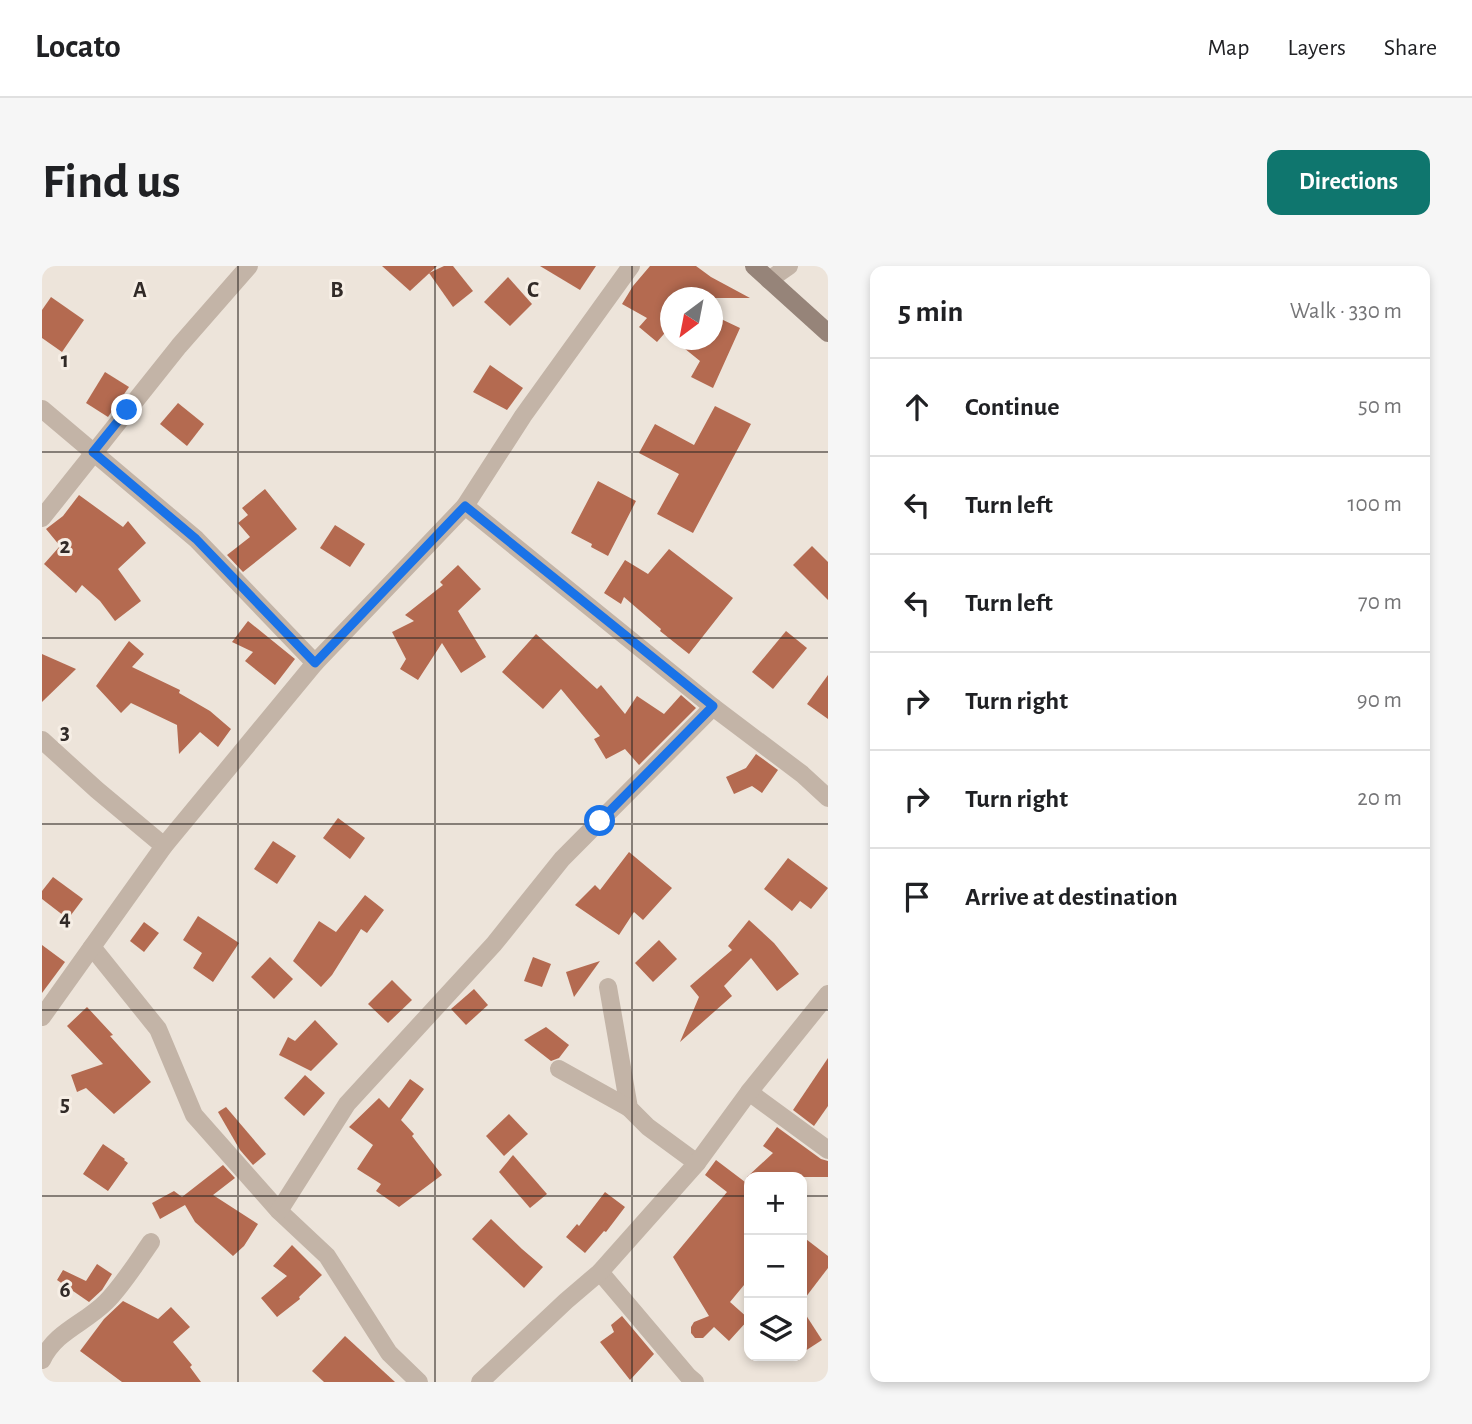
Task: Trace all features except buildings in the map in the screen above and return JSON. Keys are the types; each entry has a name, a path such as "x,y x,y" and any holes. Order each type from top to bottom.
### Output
{"street":[{"path":"42,518 179,346 248,266"},
{"path":"42,1017 164,846 315,663 465,506 523,416 631,266"},
{"path":"754,266 828,333"},
{"path":"769,280 789,266"},
{"path":"42,409 196,539 315,663"},
{"path":"465,506 713,706 802,774 828,798"},
{"path":"279,1211 347,1104 494,944 562,859 713,706"},
{"path":"42,740 164,846"},
{"path":"92,947 158,1029 194,1115 279,1211 327,1256 389,1353 419,1382"},
{"path":"608,987 629,1108"},
{"path":"480,1382 566,1300 600,1272 696,1163 828,994"},
{"path":"559,1069 629,1108 648,1128 696,1163"},
{"path":"749,1092 828,1150"},
{"path":"42,1360 48,1347 56,1339 105,1303 151,1241"},
{"path":"600,1272 695,1382"}],"route":[{"path":"127,410 93,452 196,539 315,663 465,506 713,706 600,821"}]}
